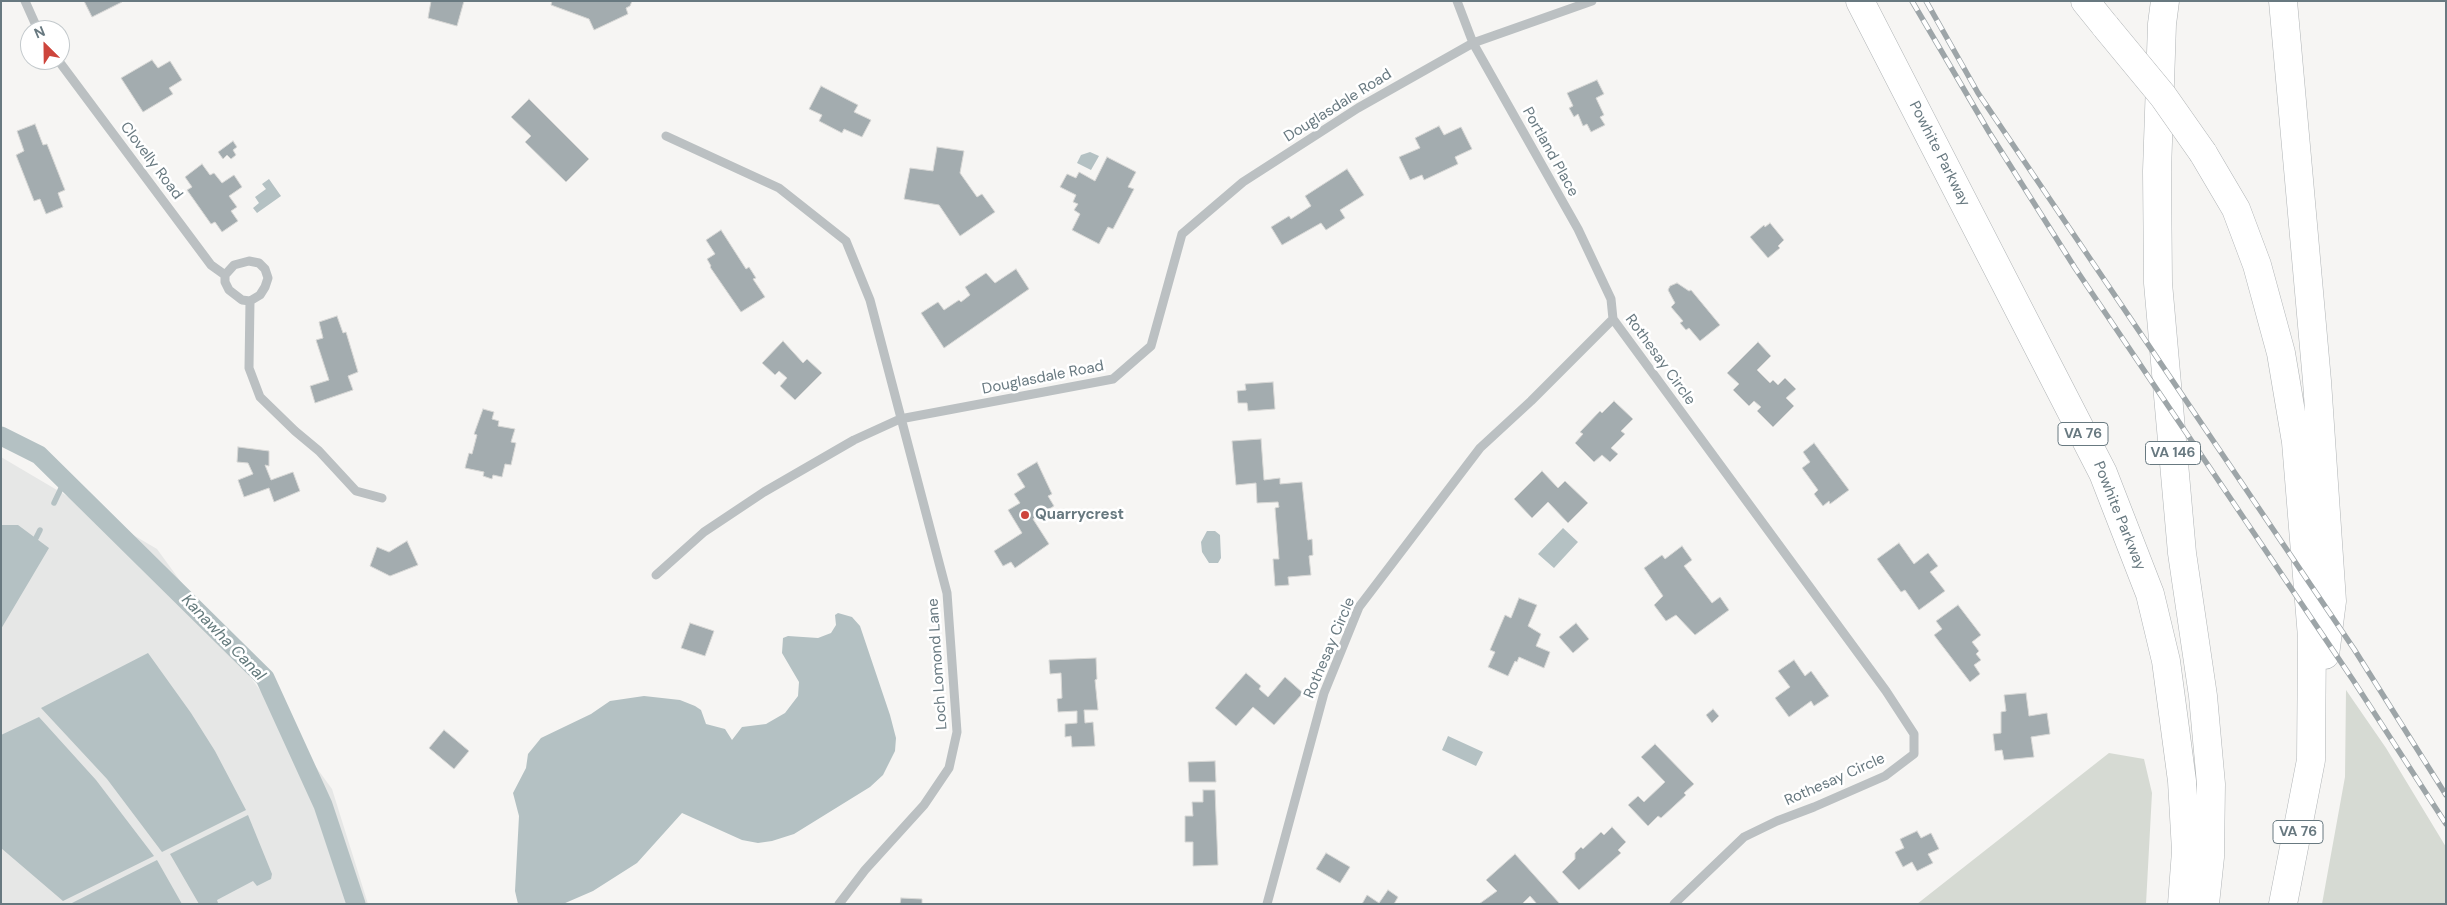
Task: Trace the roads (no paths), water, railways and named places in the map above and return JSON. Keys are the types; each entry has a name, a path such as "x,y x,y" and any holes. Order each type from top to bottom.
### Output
{"highway":[{"name":"Powhite Parkway","path":"1860,1 2103,473 2150,594 2166,661 2182,781 2186,850 2182,904"},
{"name":"VA 76","path":"2085,1 2163,96 2203,153 2236,209 2257,265 2281,353 2296,442 2312,637 2311,760 2283,904"},
{"name":"VA 146","path":"2165,1 2156,171 2158,283 2182,553 2203,696 2211,784 2210,858 2206,904"},
{"path":"2283,1 2317,381 2332,601 2311,760"}],"street":[{"path":"25,1 34,20"},
{"name":"Portland Place","path":"1457,1 1473,42 1578,229 1611,299 1613,319"},
{"name":"Douglasdale Road","path":"656,575 704,532 764,492 854,440 900,419 1113,379 1151,346 1182,234 1243,182 1358,108 1473,42 1592,1"},
{"name":"Clovelly Road","path":"65,70 211,265 226,274 225,282 229,290 242,300 250,301"},
{"name":"Loch Lomond Lane","path":"666,136 779,188 846,241 870,300 947,593 957,732 949,768 938,787 865,870 839,904"},
{"path":"226,274 234,265 249,261 263,266 268,278 260,295 250,301 249,368 260,397 295,432 319,451 356,491 382,498"},
{"name":"Rothesay Circle","path":"1266,904 1324,693 1359,607 1480,448 1531,401 1613,319 1886,691 1914,734 1914,754 1886,776 1814,808 1777,821 1744,837 1674,904"}],"waterway":[{"name":"Kanawha Canal","path":"1,436 39,455 265,678 323,805 356,904"},
{"path":"54,503 65,480"},
{"path":"36,538 40,530"}],"railway":[{"path":"1912,1 1989,132 2075,268 2353,680 2446,824"},
{"path":"1926,1 1978,93 2354,649 2446,795"}],"place":[{"name":"Quarrycrest","path":"1025,515"}]}
